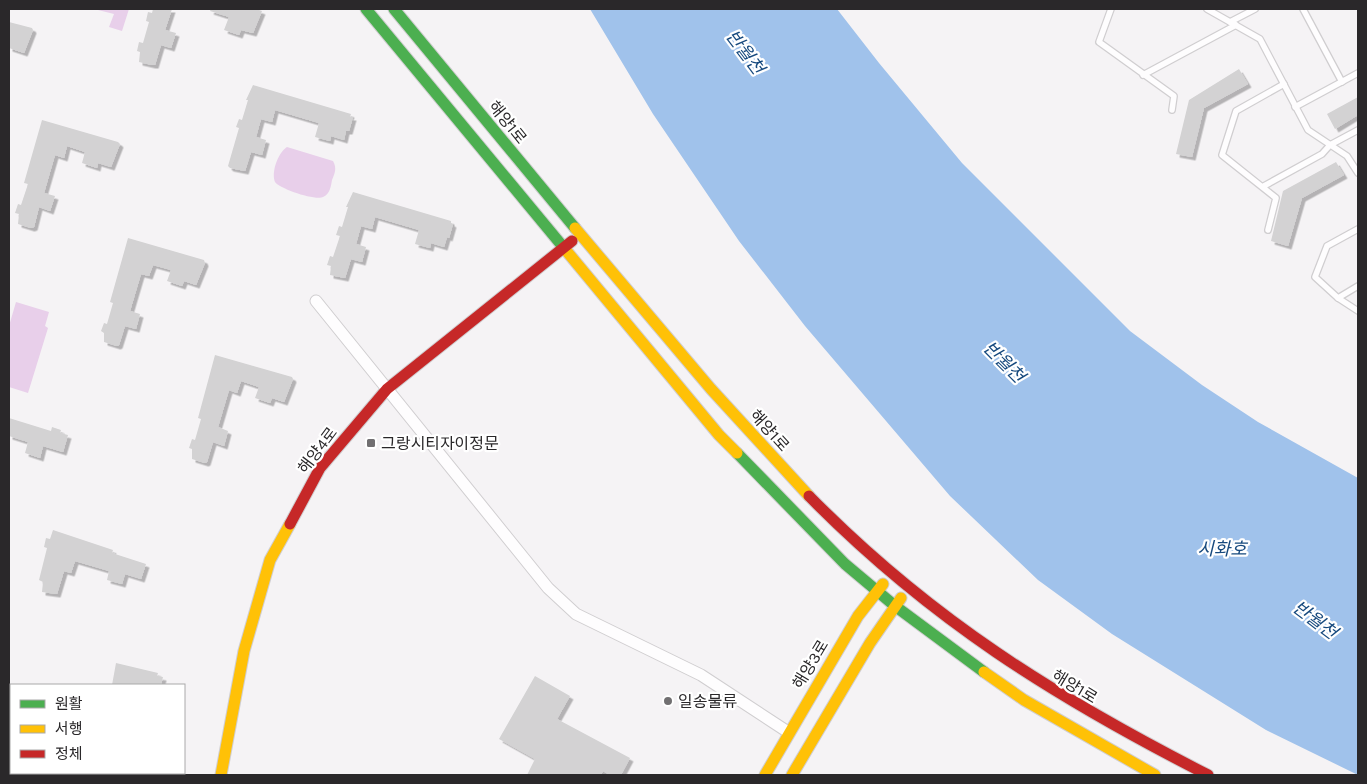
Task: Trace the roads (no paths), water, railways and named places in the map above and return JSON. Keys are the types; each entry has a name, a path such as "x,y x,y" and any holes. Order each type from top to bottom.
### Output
{"street":[{"path":"366,9 719,435 814,532 895,606 1024,700 1154,775"},
{"name":"해양1로","path":"394,9 580,235 776,461 891,574 976,639 1044,686 1109,725 1208,775"},
{"name":"해양4로","path":"221,775 244,650 270,560 320,468 388,389 416,364 580,235"},
{"path":"316,301 548,588 576,614 701,675 788,732"},
{"name":"해양3로","path":"765,775 788,732 858,616 891,574"},
{"path":"792,775 865,651 908,588"}],"lane":[{"path":"1111,9 1099,42 1174,96 1172,110"},
{"path":"1207,9 1260,40 1308,130 1347,156 1358,173"},
{"path":"1230,22 1255,9"},
{"path":"1303,9 1342,82"},
{"path":"1143,75 1236,25"},
{"path":"1296,106 1358,74"},
{"path":"1268,230 1276,198 1264,186 1222,155 1236,111 1284,84"},
{"path":"1264,186 1322,154 1330,145 1358,130"},
{"path":"1358,229 1327,246 1315,277 1338,298 1358,311"},
{"path":"1338,298 1358,286"}],"water":[{"name":"시화호","path":"590,9 837,9 962,163 1130,331 1202,385 1258,422 1358,478 1358,775 1266,730 1112,634 1038,580 950,496 805,326 739,241 653,114"}],"place":[{"name":"그랑시티자이정문","path":"371,443"},
{"name":"일송물류","path":"668,701"}],"water label":[{"name":"반월천","path":"745,52"},
{"name":"반월천","path":"1004,362"},
{"name":"반월천","path":"1315,620"}]}
